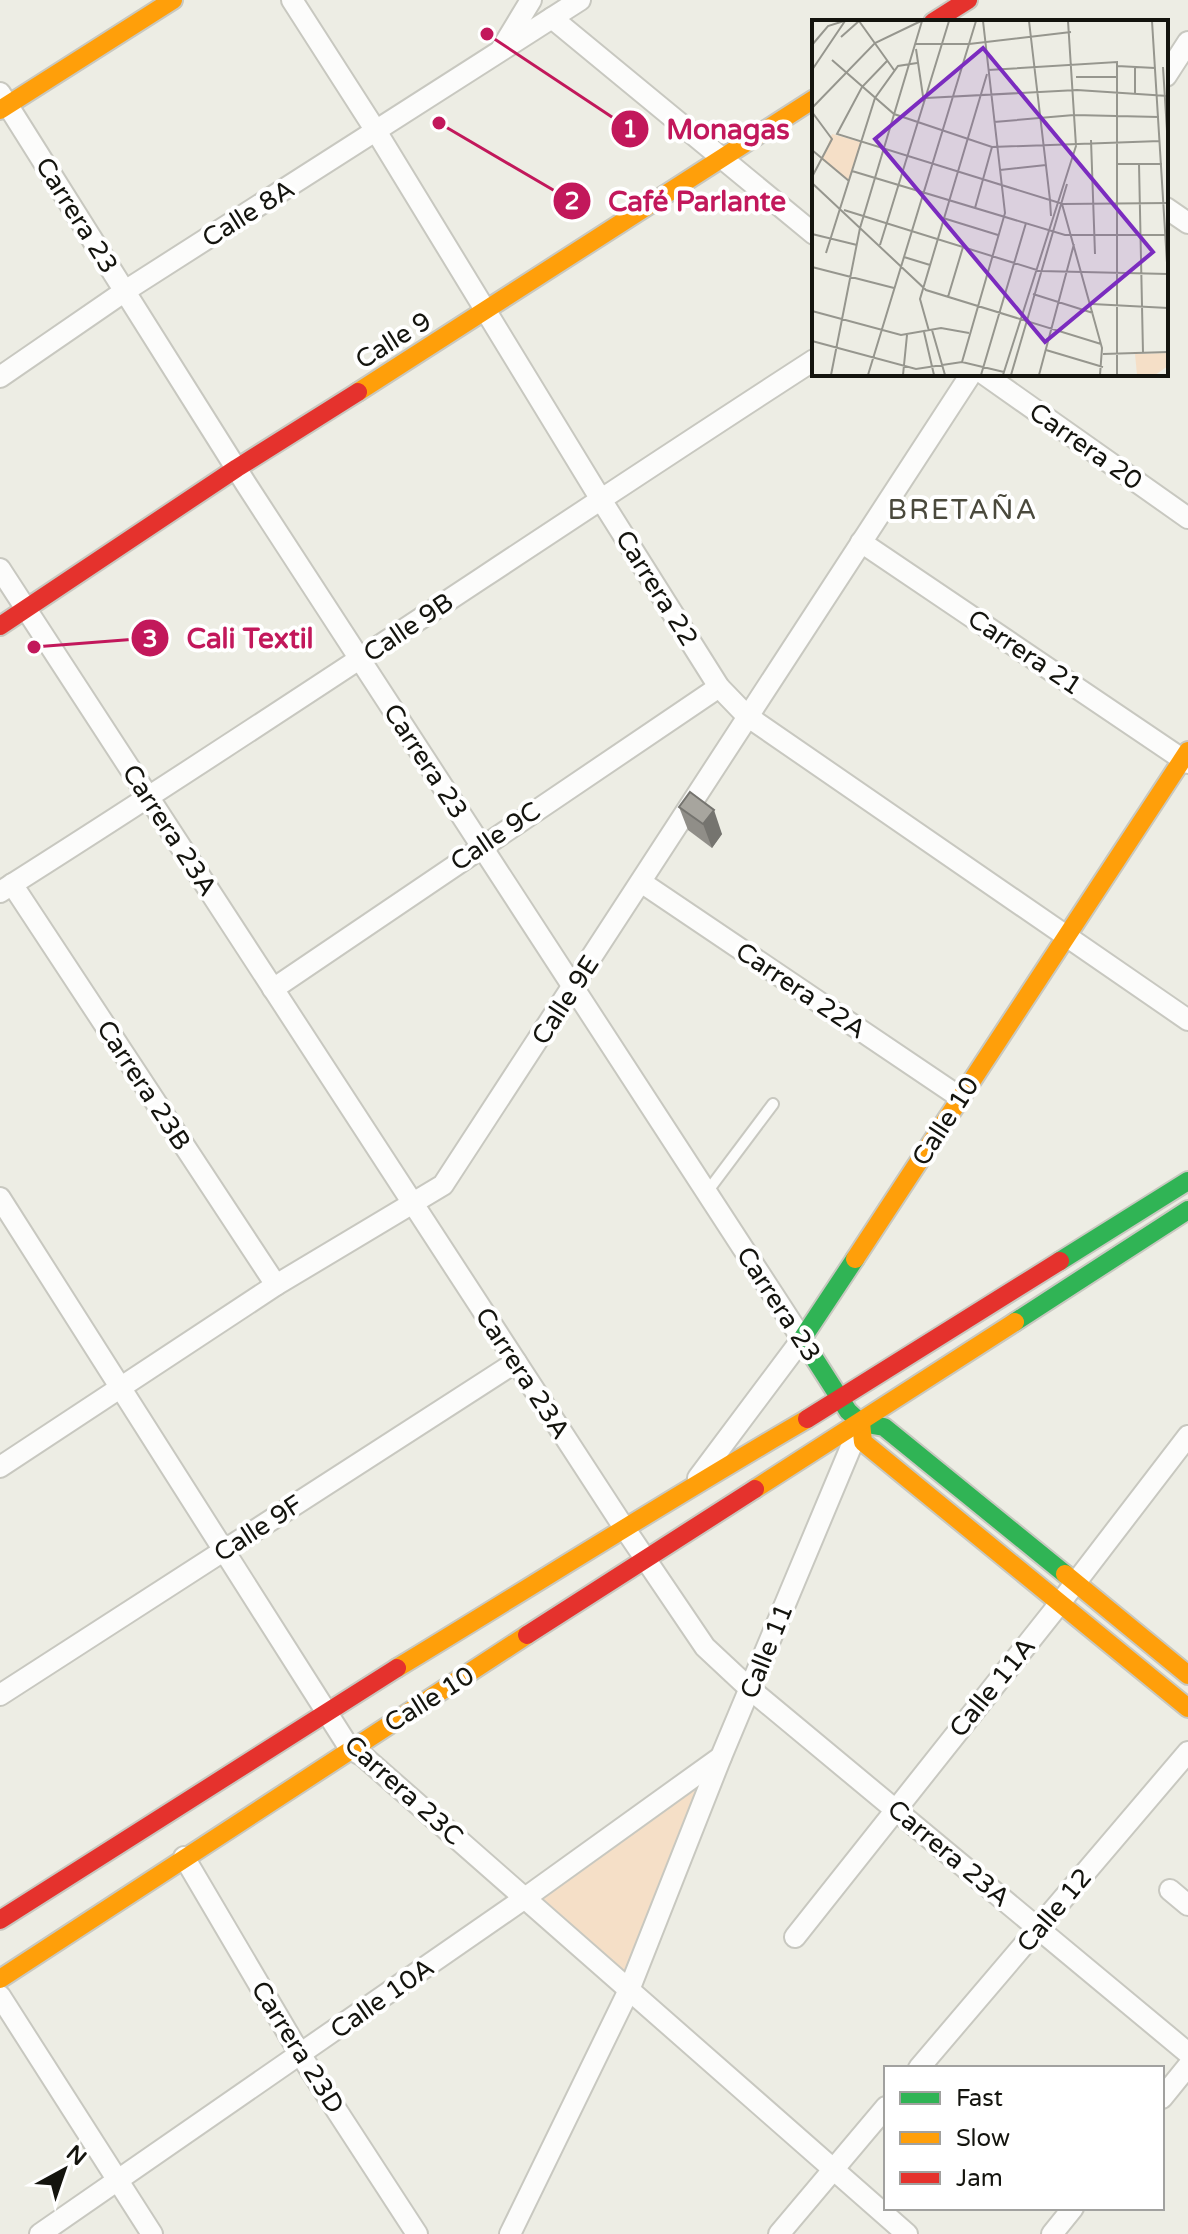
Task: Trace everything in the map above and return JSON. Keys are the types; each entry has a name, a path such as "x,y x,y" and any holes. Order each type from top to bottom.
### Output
{"street":[{"path":"3,103 173,0"},
{"name":"Carrera 22","path":"292,0 719,687 747,716 1188,1020"},
{"name":"Calle 8A","path":"498,54 531,0"},
{"name":"Calle 8A","path":"0,377 125,291 580,0"},
{"path":"936,20 968,0"},
{"path":"552,18 812,232"},
{"path":"1168,73 1188,42"},
{"name":"Calle 9","path":"0,626 237,468 488,311 812,100"},
{"name":"Carrera 23","path":"3,103 839,1400 861,1423 884,1427 1188,1675"},
{"path":"1168,209 1188,223"},
{"name":"Calle 9B","path":"6,888 149,798 600,498 812,361"},
{"name":"Calle 9E","path":"0,1467 276,1285 443,1185 970,376"},
{"name":"Carrera 20","path":"987,376 1188,518"},
{"name":"Carrera 21","path":"861,542 1186,758"},
{"name":"Carrera 23A","path":"0,569 705,1647 750,1689 1188,2053"},
{"name":"Calle 9C","path":"273,989 481,845 719,687"},
{"name":"Calle 10","path":"693,1485 802,1339 1066,934 1186,758"},
{"name":"Carrera 22A","path":"641,882 961,1098"},
{"name":"Carrera 23B","path":"6,888 276,1285"},
{"path":"839,1400 1188,1181"},
{"name":"Carrera 23C","path":"0,1198 350,1749 363,1756 907,2234"},
{"path":"861,1423 1188,1210"},
{"name":"Calle 9F","path":"0,1695 516,1362"},
{"name":"Calle 10","path":"0,1920 326,1711 693,1485 839,1400"},
{"name":"Carrera 23","path":"861,1423 863,1442 1188,1708"},
{"name":"Calle 10","path":"0,1979 350,1749 861,1423"},
{"name":"Calle 11","path":"510,2234 629,1990 721,1757 861,1423"},
{"name":"Calle 11A","path":"795,1937 1188,1436"},
{"name":"Calle 12","path":"921,2066 1188,1752"},
{"name":"Calle 10A","path":"40,2234 525,1898 721,1757"},
{"name":"Carrera 23D","path":"184,1857 300,2054 417,2234"},
{"path":"1170,1890 1188,1905"},
{"path":"0,1996 152,2234"},
{"path":"1164,2096 1188,2066"},
{"path":"779,2234 884,2109"},
{"path":"1052,2234 1071,2210"}],"lane":[{"path":"707,1193 773,1104"}],"shaded area":[{"path":"721,1757 629,1990 525,1898"}],"building":[{"path":"690,792 714,810 703,824 679,807"}],"traffic: fast":[{"path":"1060,1261 1188,1181"},
{"path":"1015,1322 1188,1210"},
{"path":"855,1259 802,1339 848,1411 861,1423 884,1427 1065,1574"}],"traffic: slow":[{"path":"0,110 173,0"},
{"path":"358,392 812,100"},
{"path":"855,1259 1188,751"},
{"path":"755,1489 1015,1322"},
{"path":"397,1668 807,1419"},
{"path":"861,1423 863,1442 1188,1708"},
{"path":"1065,1574 1188,1675"},
{"path":"0,1979 527,1635"}],"traffic: jam":[{"path":"936,20 968,0"},
{"path":"0,626 237,468 358,392"},
{"path":"807,1419 1060,1261"},
{"path":"527,1635 755,1489"},
{"path":"0,1920 397,1668"}],"place":[{"name":"Monagas","path":"487,34"},
{"name":"Café Parlante","path":"439,123"},
{"name":"Cali Textil","path":"34,647"}],"district":[{"name":"BRETAÑA","path":"963,509"}]}
